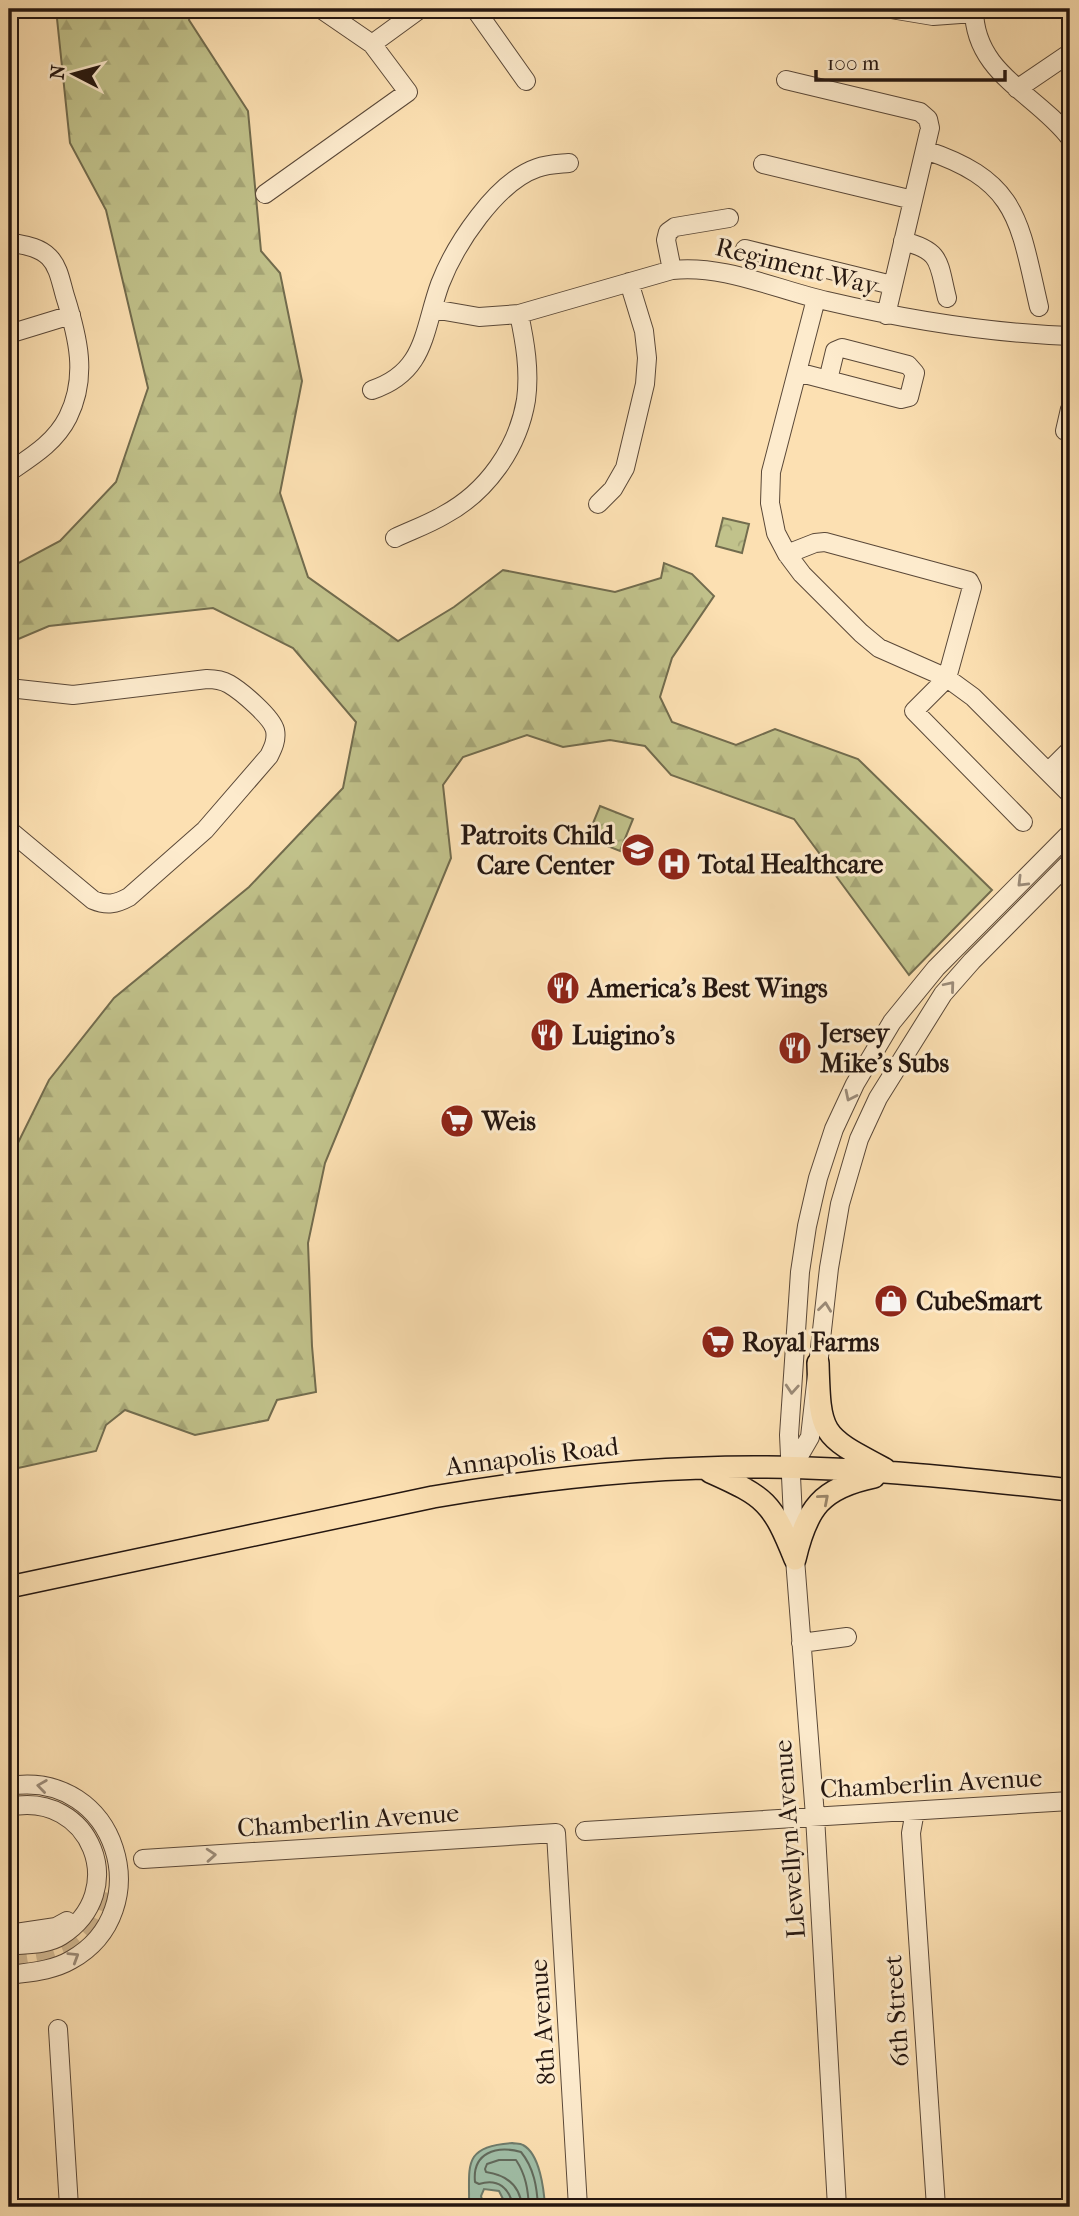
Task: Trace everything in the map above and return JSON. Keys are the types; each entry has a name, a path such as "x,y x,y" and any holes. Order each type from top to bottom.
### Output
{"main road":[{"path":"818,1363 820,1405 826,1430 845,1448 892,1473"},
{"name":"Annapolis Road","path":"9,1587 433,1497 612,1473 792,1468 892,1473 1070,1490"},
{"path":"705,1469 745,1487 771,1508 795,1559"},
{"path":"795,1559 811,1511 822,1499 838,1488 892,1473"}],"street":[{"path":"265,194 408,92 372,44 321,9"},
{"path":"372,44 420,9"},
{"path":"475,9 526,81"},
{"path":"891,9 933,16 974,11 978,33 986,53 1000,74 1058,121 1070,138"},
{"path":"1017,89 1070,53"},
{"path":"786,80 920,112 928,119 930,128 886,315"},
{"path":"925,150 955,159 976,171 1009,204 1024,242 1039,307"},
{"path":"372,390 401,376 412,363 424,340 440,284 453,256 487,207 504,190 536,168 569,163"},
{"path":"763,164 913,200"},
{"path":"672,270 666,240 668,232 675,227 729,218"},
{"path":"903,241 923,246 937,257 947,298"},
{"path":"9,242 35,248 48,256 57,270 71,315 80,358 80,380 68,418 44,447 9,472"},
{"path":"745,249 892,285"},
{"name":"Regiment Way","path":"433,309 479,317 519,314 672,270 693,268 713,270 816,299 886,315 957,327 1070,336"},
{"path":"598,504 613,489 625,468 645,384 647,358 644,331 629,282"},
{"path":"816,299 769,487 776,533 802,574 861,633 879,648 947,678 973,697 1070,794"},
{"path":"395,538 445,515 476,492 499,465 512,444 526,399 526,356 519,314"},
{"path":"9,334 71,315"},
{"path":"797,372 901,399 909,397 915,373 908,365 842,348 835,351 828,380"},
{"path":"1070,409 1065,430 1070,432"},
{"path":"787,554 815,542 825,542 969,581 972,587 947,678 914,711 1023,822"},
{"path":"9,688 73,695 218,680 229,684 267,716 276,733 275,744 269,757 205,830 129,897 116,904 102,904 93,900 9,830"},
{"path":"1048,772 1070,750"},
{"name":"Llewellyn Avenue","path":"837,2207 815,1816 795,1559 789,1435 800,1272 807,1226 818,1178 839,1117 873,1053 913,994 936,968 1070,834"},
{"path":"792,1468 810,1437 831,1257 840,1204 859,1139 878,1098 943,994 1070,862"},
{"path":"802,1643 847,1637"},
{"path":"9,1786 36,1784 54,1788 69,1794 87,1807 103,1823 111,1837 117,1855 119,1878 115,1904 106,1925 93,1944 72,1960 51,1969 9,1975"},
{"name":"Chamberlin Avenue","path":"585,1831 1070,1801"},
{"path":"9,1807 35,1805 65,1815 79,1826 89,1840 98,1868 95,1891 84,1918 59,1938 9,1946"},
{"name":"6th Street","path":"915,1811 911,1833 936,2207"},
{"name":"Chamberlin Avenue","path":"142,1859 556,1833"},
{"name":"8th Avenue","path":"556,1833 578,2207"},
{"path":"9,1934 56,1927 70,1919 85,1896 89,1877 98,1868"},
{"path":"58,2029 69,2207"}],"green space":[{"path":"56,9 191,9 189,20 248,111 261,251 280,273 302,381 280,493 308,577 398,641 454,607 503,570 615,592 661,578 664,563 692,574 714,596 672,658 660,697 672,722 736,745 775,729 858,759 992,890 909,975 794,819 671,775 645,746 610,740 563,747 527,735 463,757 443,785 451,858 325,1163 308,1243 316,1392 277,1400 268,1420 195,1435 125,1410 106,1425 96,1451 9,1470 9,1161 49,1080 114,998 249,887 343,788 356,722 293,648 213,608 49,626 9,643 9,568 60,541 116,482 148,388 106,210 70,143"},
{"path":"723,518 749,524 742,553 716,546"},
{"path":"600,806 633,819 620,851 587,838"}],"water":[{"path":"496,2145 523,2145 533,2156 540,2173 545,2207 507,2207 499,2191 484,2189 481,2196 484,2207 469,2207 470,2170 476,2154"}],"tunnel":[{"path":"9,1959 45,1953 73,1942 92,1920 102,1883"}],"place":[{"name":"Patroits Child Care Center","path":"638,850"},
{"name":"Total Healthcare","path":"674,864"},
{"name":"America's Best Wings","path":"563,988"},
{"name":"Luigino's","path":"547,1035"},
{"name":"Jersey Mike's Subs","path":"795,1048"},
{"name":"Weis","path":"457,1121"},
{"name":"CubeSmart","path":"891,1301"},
{"name":"Royal Farms","path":"718,1342"}]}
